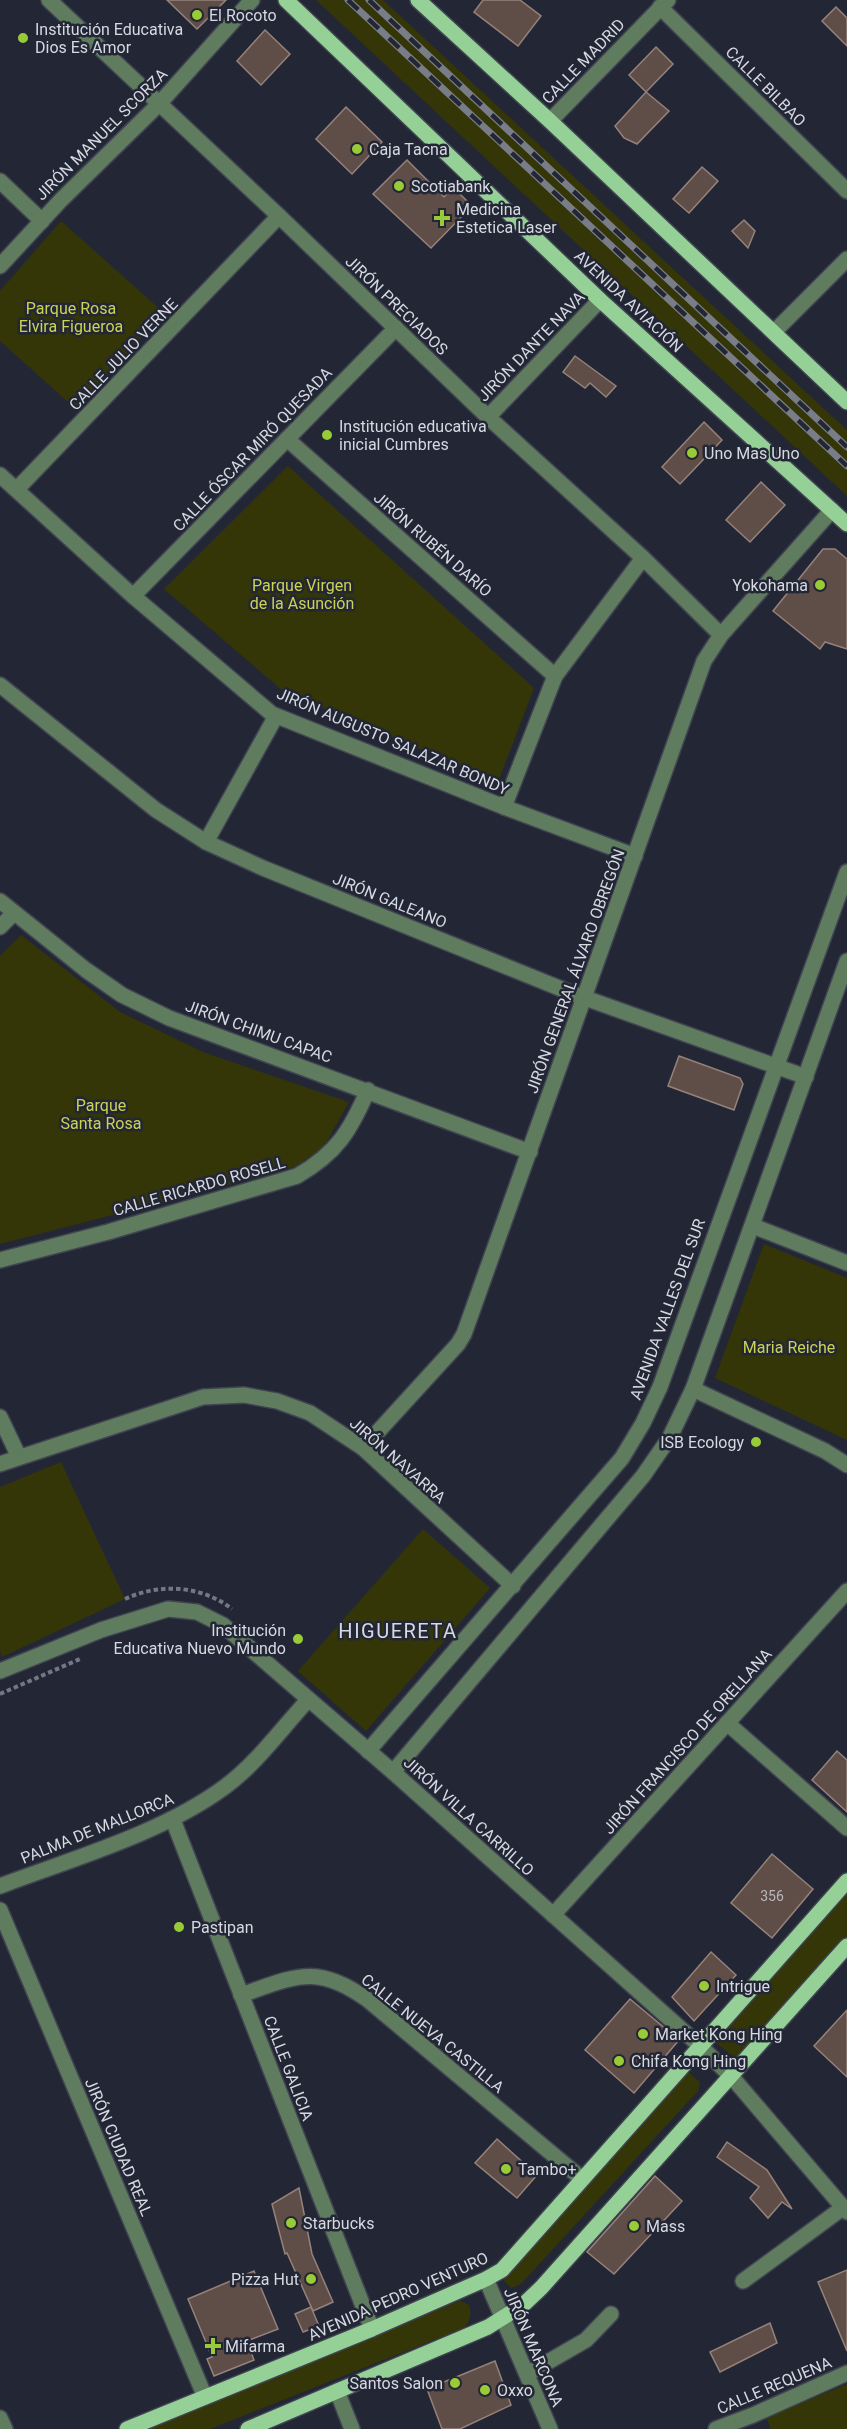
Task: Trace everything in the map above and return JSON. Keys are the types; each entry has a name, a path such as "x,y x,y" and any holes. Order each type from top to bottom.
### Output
{"main road":[{"name":"AVENIDA AVIACIÓN","path":"286,0 600,300 847,524"},
{"path":"418,0 550,121 847,402"},
{"name":"AVENIDA PEDRO VENTURO","path":"127,2429 372,2329 502,2270 581,2178 847,1881"},
{"path":"248,2429 503,2318 541,2288 847,1946"}],"street":[{"name":"JIRÓN PRECIADOS","path":"49,0 488,417 643,558 721,635"},
{"name":"JIRÓN MANUEL SCORZA","path":"0,266 159,104 252,0"},
{"name":"CALLE MADRID","path":"550,121 664,4"},
{"name":"CALLE BILBAO","path":"664,4 847,191"},
{"path":"0,181 42,221"},
{"name":"CALLE JULIO VERNE","path":"17,489 279,216"},
{"path":"774,332 847,259"},
{"name":"JIRÓN DANTE NAVA","path":"488,417 600,300"},
{"name":"CALLE ÓSCAR MIRÓ QUESADA","path":"134,596 396,328"},
{"name":"JIRÓN RUBÉN DARÍO","path":"287,440 555,675"},
{"name":"JIRÓN AUGUSTO SALAZAR BONDY","path":"0,475 134,596 276,716 504,807 635,856"},
{"name":"JIRÓN GENERAL ÁLVARO OBREGÓN","path":"363,1448 458,1344 464,1334 705,661 721,635 832,510"},
{"path":"504,807 555,675 643,558"},
{"name":"JIRÓN GALEANO","path":"0,685 156,810 206,842 274,873 585,997 806,1077"},
{"path":"206,842 276,716"},
{"name":"AVENIDA VALLES DEL SUR","path":"368,1751 622,1458 643,1423 660,1387 847,872"},
{"name":"JIRÓN CHIMU CAPAC","path":"0,901 86,970 122,995 169,1018 530,1152"},
{"path":"0,927 14,913"},
{"path":"393,1772 643,1476 670,1437 693,1389 847,961"},
{"name":"CALLE RICARDO ROSELL","path":"0,1260 297,1176 338,1147 355,1119 368,1090"},
{"path":"753,1227 847,1263"},
{"path":"693,1389 825,1451 847,1465"},
{"name":"JIRÓN NAVARRA","path":"0,1464 203,1397 244,1395 277,1401 310,1413 363,1448 513,1586"},
{"path":"0,1417 19,1456"},
{"name":"JIRÓN FRANCISCO DE ORELLANA","path":"553,1915 847,1591"},
{"name":"JIRÓN VILLA CARRILLO","path":"0,1671 150,1613 168,1609 182,1609 211,1618 223,1625 393,1772 699,2045 731,2076 845,2209"},
{"name":"PALMA DE MALLORCA","path":"0,1886 173,1820 227,1785 308,1700"},
{"path":"728,1723 847,1828"},
{"name":"CALLE GALICIA","path":"173,1820 372,2329"},
{"name":"JIRÓN CIUDAD REAL","path":"0,1910 205,2397"},
{"name":"CALLE NUEVA CASTILLA","path":"241,1995 302,1976 326,1977 342,1983 368,2000 581,2178"},
{"path":"744,2281 845,2209"},
{"name":"JIRÓN MARCONA","path":"486,2279 550,2429"},
{"path":"527,2374 586,2340 611,2314"},
{"name":"CALLE REQUENA","path":"716,2429 756,2422 847,2373"},
{"path":"337,2391 352,2429"},
{"path":"0,2418 5,2429"}],"path":[{"path":"0,1694 90,1655"}],"green space":[{"path":"316,0 383,0 847,430 847,496"},
{"name":"Parque Rosa Elvira Figueroa","path":"61,221 163,312 77,410 0,341 0,291"},
{"name":"Parque Virgen de la Asunción","path":"288,466 534,688 498,782 283,691 164,589"},
{"name":"Parque Santa Rosa","path":"21,935 120,1012 203,1052 349,1102 324,1147 296,1166 264,1176 0,1244 0,956"},
{"name":"Maria Reiche","path":"764,1244 847,1278 847,1440 715,1378"},
{"path":"61,1462 125,1599 2,1657 0,1651 0,1487"},
{"path":"423,1529 490,1588 366,1731 298,1671"},
{"path":"847,1887 847,1940 739,2061 710,2038"},
{"path":"682,2072 688,2072 700,2082 698,2091 521,2284 511,2288 501,2277"},
{"path":"460,2301 469,2305 470,2308 470,2317 464,2328 210,2429 142,2429"},
{"path":"847,2384 847,2429 771,2429 766,2418"}],"building":[{"name":"El Rocoto","path":"167,0 226,0 197,29"},
{"path":"483,0 520,0 541,16 518,46 474,12"},
{"path":"836,7 847,18 847,46 822,21"},
{"path":"265,30 290,54 261,85 237,61"},
{"path":"656,47 673,64 646,92 629,75"},
{"path":"646,92 669,111 637,144 624,138 615,126"},
{"path":"346,107 382,142 352,174 316,139"},
{"path":"407,160 444,197 453,187 472,206 431,248 373,194"},
{"path":"702,167 718,181 689,213 673,199"},
{"path":"744,220 755,231 748,248 732,231"},
{"path":"575,356 616,386 606,397 590,383 585,388 563,372"},
{"name":"Uno Mas Uno","path":"704,422 722,440 680,484 662,467"},
{"path":"761,482 785,505 750,542 726,520"},
{"name":"Yokohama","path":"823,549 835,549 847,559 847,649 825,642 820,649 773,611"},
{"path":"679,1056 740,1078 743,1084 734,1110 668,1086"},
{"path":"837,1751 847,1760 847,1812 812,1780"},
{"path":"772,1854 813,1889 772,1938 731,1903"},
{"name":"Intrigue","path":"711,1952 736,1975 694,2021 672,1997"},
{"path":"630,1999 679,2040 634,2093 585,2050"},
{"path":"847,2010 847,2077 814,2046"},
{"name":"Tambo+","path":"497,2139 537,2175 517,2198 475,2163"},
{"path":"727,2142 767,2170 792,2209 782,2202 768,2218 750,2198 759,2187 717,2157"},
{"name":"Mass","path":"655,2176 682,2201 614,2274 587,2252"},
{"path":"299,2188 312,2254 333,2302 313,2311 287,2253 285,2254 272,2204"},
{"path":"847,2270 847,2351 818,2282"},
{"path":"254,2271 278,2329 247,2341 254,2360 214,2376 207,2359 212,2357 188,2299"},
{"path":"311,2307 319,2326 303,2332 295,2314"},
{"path":"770,2323 777,2343 720,2372 710,2352"},
{"path":"495,2361 511,2405 460,2429 442,2429 427,2389"}],"railway":[{"path":"348,0 847,466"},
{"path":"369,0 847,447"}],"place":[{"name":"El Rocoto","path":"197,15"},
{"name":"Institución Educativa Dios Es Amor","path":"23,38"},
{"name":"Caja Tacna","path":"357,149"},
{"name":"Scotiabank","path":"399,186"},
{"name":"Medicina Estetica Laser","path":"442,218"},
{"name":"Institución educativa inicial Cumbres","path":"327,435"},
{"name":"Uno Mas Uno","path":"692,453"},
{"name":"Yokohama","path":"820,585"},
{"name":"ISB Ecology","path":"756,1442"},
{"name":"Institución Educativa Nuevo Mundo","path":"298,1639"},
{"name":"Pastipan","path":"179,1927"},
{"name":"Intrigue","path":"704,1986"},
{"name":"Market Kong Hing","path":"643,2034"},
{"name":"Chifa Kong Hing","path":"619,2061"},
{"name":"Tambo+","path":"506,2169"},
{"name":"Starbucks","path":"291,2223"},
{"name":"Mass","path":"634,2226"},
{"name":"Pizza Hut","path":"311,2279"},
{"name":"Mifarma","path":"213,2346"},
{"name":"Santos Salon","path":"455,2383"},
{"name":"Oxxo","path":"485,2390"}],"district":[{"name":"HIGUERETA","path":"398,1631"}]}
